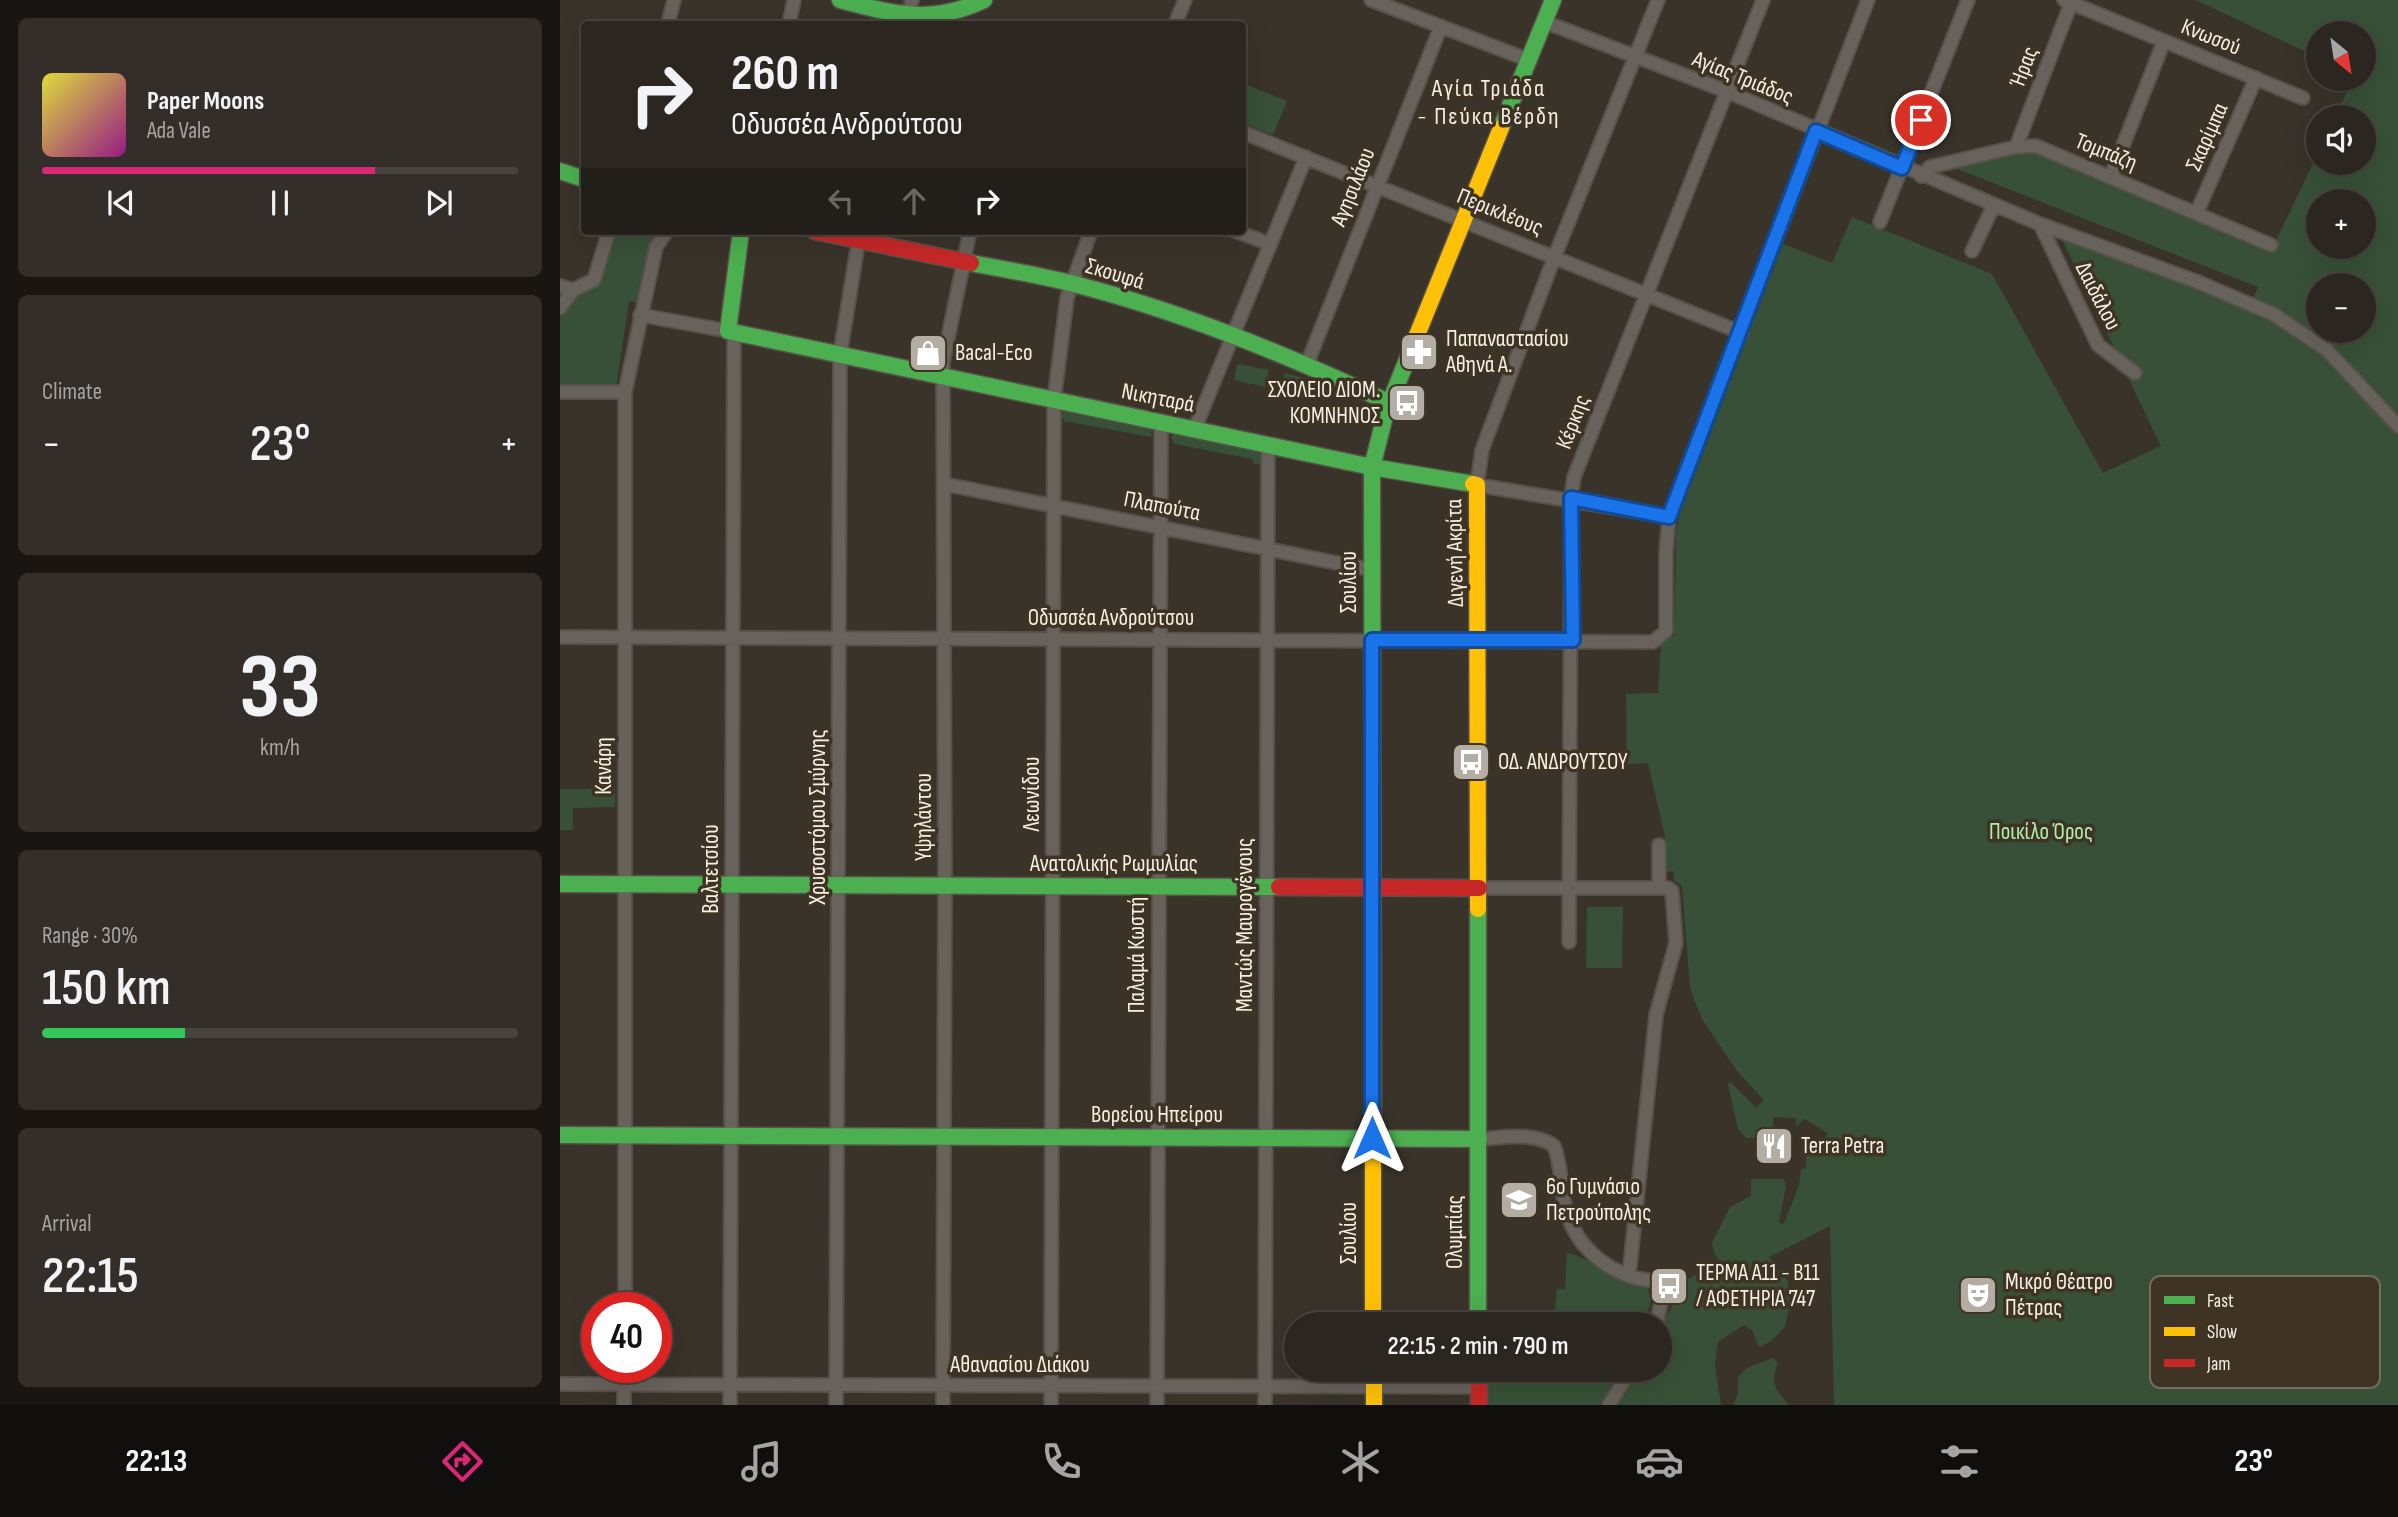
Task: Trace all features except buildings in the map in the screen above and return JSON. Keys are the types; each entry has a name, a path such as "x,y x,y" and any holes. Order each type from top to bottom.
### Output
{"street":[{"path":"669,21 674,0"},
{"path":"790,21 794,0"},
{"path":"840,0 907,21 948,14 984,0"},
{"path":"907,21 912,0"},
{"path":"1176,21 1185,0"},
{"path":"1371,0 1529,60"},
{"name":"Σουλίου","path":"1373,1312 1372,467 1390,403 1553,0"},
{"name":"Διγενή Ακρίτα","path":"1479,1139 1477,485 1482,450 1554,258 1658,0"},
{"name":"Κέρκης","path":"1569,942 1573,640 1571,498 1574,477 1763,0"},
{"path":"1669,517 1868,0"},
{"path":"1880,222 1968,0"},
{"name":"Κνωσού","path":"2067,1 2303,98"},
{"name":"Ήρας","path":"2016,147 2067,1"},
{"name":"Αγίας Τριάδος","path":"1545,22 1726,91 1921,176 2040,224 2198,282 2273,314 2327,350 2398,426"},
{"name":"Αγησιλάου","path":"1307,364 1441,26"},
{"path":"2111,176 2164,41"},
{"name":"Σκαρίμπα","path":"2197,212 2256,78"},
{"name":"Περικλέους","path":"1246,134 1742,333"},
{"name":"Τομπάζη","path":"1921,176 1930,167 2016,147 2036,146 2271,245"},
{"path":"1195,428 1306,157"},
{"path":"560,171 581,178"},
{"path":"1972,251 1994,205"},
{"name":"Δαιδάλου","path":"2040,224 2098,345 2135,373"},
{"path":"560,308 573,290 594,280 608,235"},
{"name":"Κανάρη","path":"625,1292 625,392 656,247 664,235"},
{"path":"731,332 741,235"},
{"name":"Σκουφά","path":"859,235 963,264 1071,283 1233,335 1307,364 1390,403"},
{"name":"Χρυσοστόμου Σμύρνης","path":"836,1405 840,355 859,235"},
{"name":"Υψηλάντου","path":"943,1405 946,639 943,362 969,235"},
{"name":"Λεωνίδου","path":"1051,1405 1054,400 1071,283 1089,235"},
{"path":"1246,235 1270,244"},
{"path":"560,286 573,290"},
{"name":"Νικηταρά","path":"640,315 1195,428 1372,467 1571,498 1669,517"},
{"name":"Βαλτετσίου","path":"730,1405 731,332"},
{"path":"560,392 625,392"},
{"name":"Παλαμά Κωστή","path":"1157,1405 1161,421"},
{"name":"Μαντώς Μαυρογένους","path":"1265,1405 1268,1138 1265,887 1268,444"},
{"name":"Πλαπούτα","path":"944,484 1372,570"},
{"name":"Οδυσσέα Ανδρούτσου","path":"560,637 1653,642 1666,631 1665,552 1669,517"},
{"path":"1629,1276 1656,1015 1676,943 1673,894 1664,888 1659,845"},
{"name":"Ανατολικής Ρωμυλίας","path":"560,884 1664,888"},
{"name":"Βορείου Ηπείρου","path":"560,1135 1544,1140 1554,1146 1558,1156 1565,1207 1574,1229 1594,1255 1629,1276 1666,1281 1659,1312"},
{"name":"Ολυμπίας","path":"1478,1312 1479,1139"},
{"name":"Αθανασίου Διάκου","path":"560,1384 1265,1387 1333,1382"},
{"path":"1374,1382 1374,1405"},
{"name":"Αθανασίου Διάκου","path":"1413,1382 1479,1387"},
{"path":"1479,1382 1479,1405"},
{"path":"1609,1405 1623,1382"},
{"path":"624,1384 624,1405"}],"green space":[{"name":"Ποικίλο Όρος","path":"2196,0 2398,0 2398,1405 1834,1405 1830,1226 1769,1257 1788,1281 1790,1303 1785,1327 1771,1341 1759,1347 1752,1330 1744,1325 1718,1342 1715,1365 1721,1405 1615,1405 1627,1382 1672,1382 1672,1312 1669,1312 1687,1280 1695,1275 1713,1276 1722,1264 1715,1255 1712,1243 1730,1207 1751,1196 1751,1179 1784,1179 1786,1186 1779,1223 1784,1224 1799,1185 1801,1169 1806,1168 1806,1156 1820,1151 1827,1133 1805,1119 1796,1126 1796,1118 1773,1117 1773,1138 1746,1138 1738,1129 1728,1085 1730,1082 1756,1107 1764,1100 1737,1071 1702,1019 1695,1002 1690,987 1682,886 1674,880 1673,871 1667,872 1665,837 1648,763 1627,764 1626,694 1658,693 1661,641 1674,636 1676,533 1680,513 1783,244 1832,263 1852,217 1992,274 2103,473 2161,446 2061,237 2248,309 2258,287 1955,168 2035,151 2271,251 2307,175 2376,175 2376,105 2341,105 2347,91 2376,91 2376,21 2306,21 2306,52"},
{"path":"1246,85 1287,101 1273,135 1246,124"},
{"path":"613,235 661,235 641,303 629,301 616,389 560,387 560,315 569,302 598,283"},
{"path":"1237,364 1269,370 1265,387 1234,380"},
{"path":"1285,373 1326,384 1321,399 1281,388"},
{"path":"1066,409 1152,427 1151,437 1064,421 1061,414"},
{"path":"1176,433 1260,451 1261,465 1253,463 1253,459 1174,444 1171,437"},
{"path":"560,789 615,789 615,807 573,808 573,830 560,830"},
{"path":"1587,907 1623,907 1622,968 1586,968"},
{"path":"1567,1252 1647,1285 1651,1301 1648,1312 1554,1312 1557,1289 1565,1289"},
{"path":"1773,1358 1778,1364 1774,1376 1775,1386 1789,1405 1733,1405 1738,1394 1738,1377 1747,1368"},
{"path":"1486,1382 1613,1382 1603,1405 1486,1405"}],"traffic: fast":[{"path":"840,0 912,15 947,13 984,0"},
{"path":"1501,128 1553,0"},
{"path":"560,171 581,178"},
{"path":"740,235 728,331 1372,467 1473,484"},
{"path":"971,263 1070,283 1152,307 1273,351 1390,403"},
{"path":"1373,1105 1372,467 1386,412 1413,345"},
{"path":"560,884 1279,887"},
{"path":"1478,909 1478,1312"},
{"path":"560,1135 1479,1139"}],"traffic: slow":[{"path":"1413,345 1501,128"},
{"path":"1473,484 1477,485 1478,909"},
{"path":"1373,1105 1373,1312"},
{"path":"1374,1382 1374,1405"}],"traffic: jam":[{"path":"834,235 971,263"},
{"path":"1279,887 1479,888"},
{"path":"1479,1382 1479,1405"}],"place":[{"name":"Παπαναστασίου Αθηνά Α.","path":"1419,352"},
{"name":"Bacal-Eco","path":"928,353"},
{"name":"ΣΧΟΛΕΙΟ ΔΙΟΜ. ΚΟΜΝΗΝΟΣ","path":"1407,403"},
{"name":"ΟΔ. ΑΝΔΡΟΥΤΣΟΥ","path":"1471,762"},
{"name":"Terra Petra","path":"1774,1146"},
{"name":"6ο Γυμνάσιο Πετρούπολης","path":"1519,1200"},
{"name":"ΤΕΡΜΑ Α11 - Β11 / ΑΦΕΤΗΡΙΑ 747","path":"1669,1286"},
{"name":"Μικρό Θέατρο Πέτρας","path":"1978,1295"}],"district":[{"name":"Αγία Τριάδα - Πεύκα Βέρδη","path":"1489,102"}],"route":[{"path":"1372,1138 1372,640 1573,640 1571,498 1669,517 1742,333 1816,131 1902,168 1921,120"}]}
